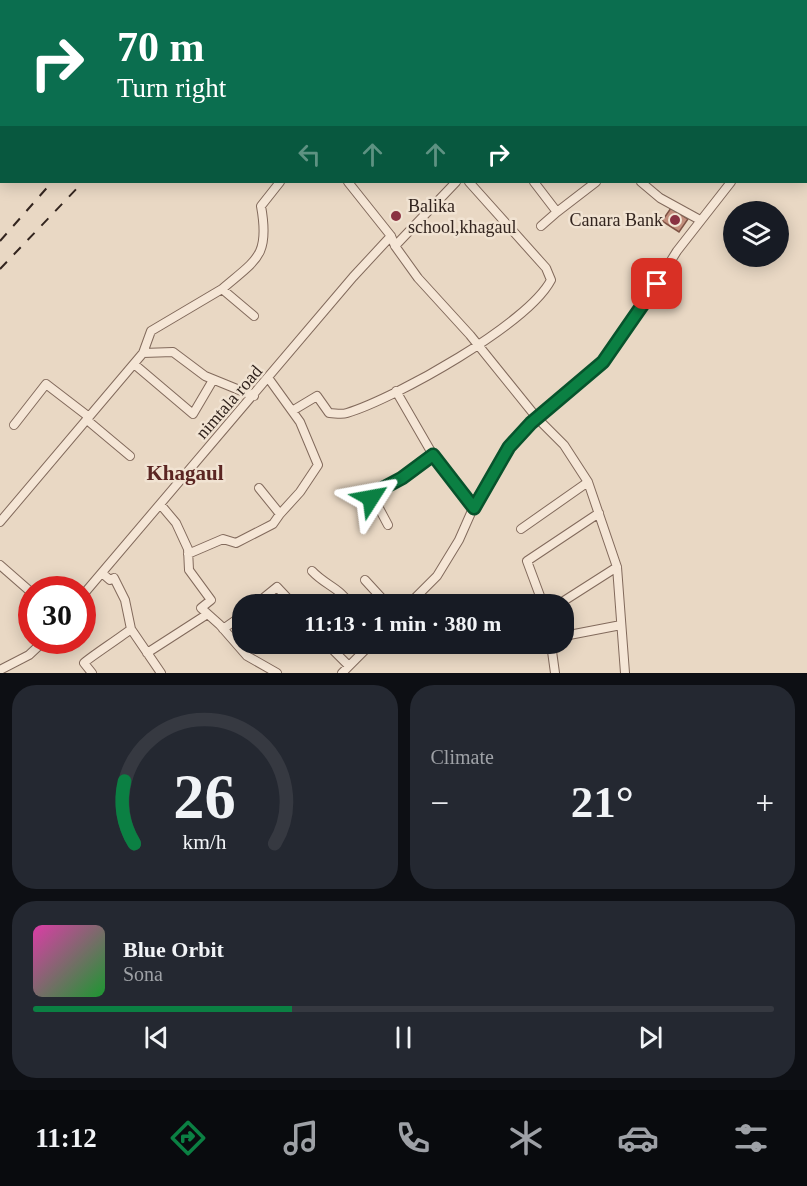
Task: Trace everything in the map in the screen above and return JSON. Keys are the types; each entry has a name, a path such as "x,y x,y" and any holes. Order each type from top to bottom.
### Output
{"street":[{"path":"0,522 143,353 151,331 222,289 260,256 266,230 261,206 279,183"},
{"path":"349,183 391,236 395,246 418,278 478,345 537,418 564,445 588,482 617,567 625,673"},
{"path":"395,246 455,183"},
{"path":"292,411 317,396 329,413 345,414 396,391 478,345 544,294 551,280 546,268 470,183"},
{"path":"535,183 557,212"},
{"path":"541,226 595,183"},
{"path":"641,183 660,198 700,220"},
{"path":"419,594 437,576 509,447 537,418 603,362 700,220 730,183"},
{"name":"nimtala road","path":"96,580 269,379 353,277 391,236"},
{"path":"222,289 254,316"},
{"path":"143,353 173,352 213,380 254,396"},
{"path":"134,364 194,414 213,380"},
{"path":"188,554 224,539 236,543 273,524 300,492 318,465 300,422 269,379"},
{"path":"14,425 46,384 130,456"},
{"path":"396,391 433,455 474,508"},
{"path":"388,525 372,495 402,478 433,455"},
{"path":"522,529 588,482"},
{"path":"259,488 280,514"},
{"path":"160,504 176,524 188,554 189,570 210,600 201,608 224,629 247,656 277,673"},
{"path":"539,594 527,561 599,513"},
{"path":"0,565 18,581"},
{"path":"574,594 617,567"},
{"path":"312,571 325,584 344,594"},
{"path":"102,573 110,580 114,578 125,600 131,629 161,673"},
{"path":"364,580 377,594"},
{"path":"268,594 277,587 284,594"},
{"path":"147,653 206,615"},
{"path":"224,629 232,623"},
{"path":"574,634 621,625"},
{"path":"92,673 84,663 87,658 109,647 131,629"},
{"path":"0,670 30,654"},
{"path":"337,654 349,666"},
{"path":"342,673 361,654"},
{"path":"552,654 555,673"}],"building":[{"name":"Canara Bank","path":"671,208 688,219 679,232 662,221"}],"railway":[{"path":"0,241 51,183"},
{"path":"0,269 82,183"}],"place":[{"name":"Balika school,khagaul","path":"396,216"},
{"name":"Canara Bank","path":"675,220"}],"district":[{"name":"Khagaul","path":"185,473"}],"route":[{"path":"371,498 374,493 402,478 433,455 455,487 474,508 478,497 509,447 531,423 603,362 657,284"}]}
